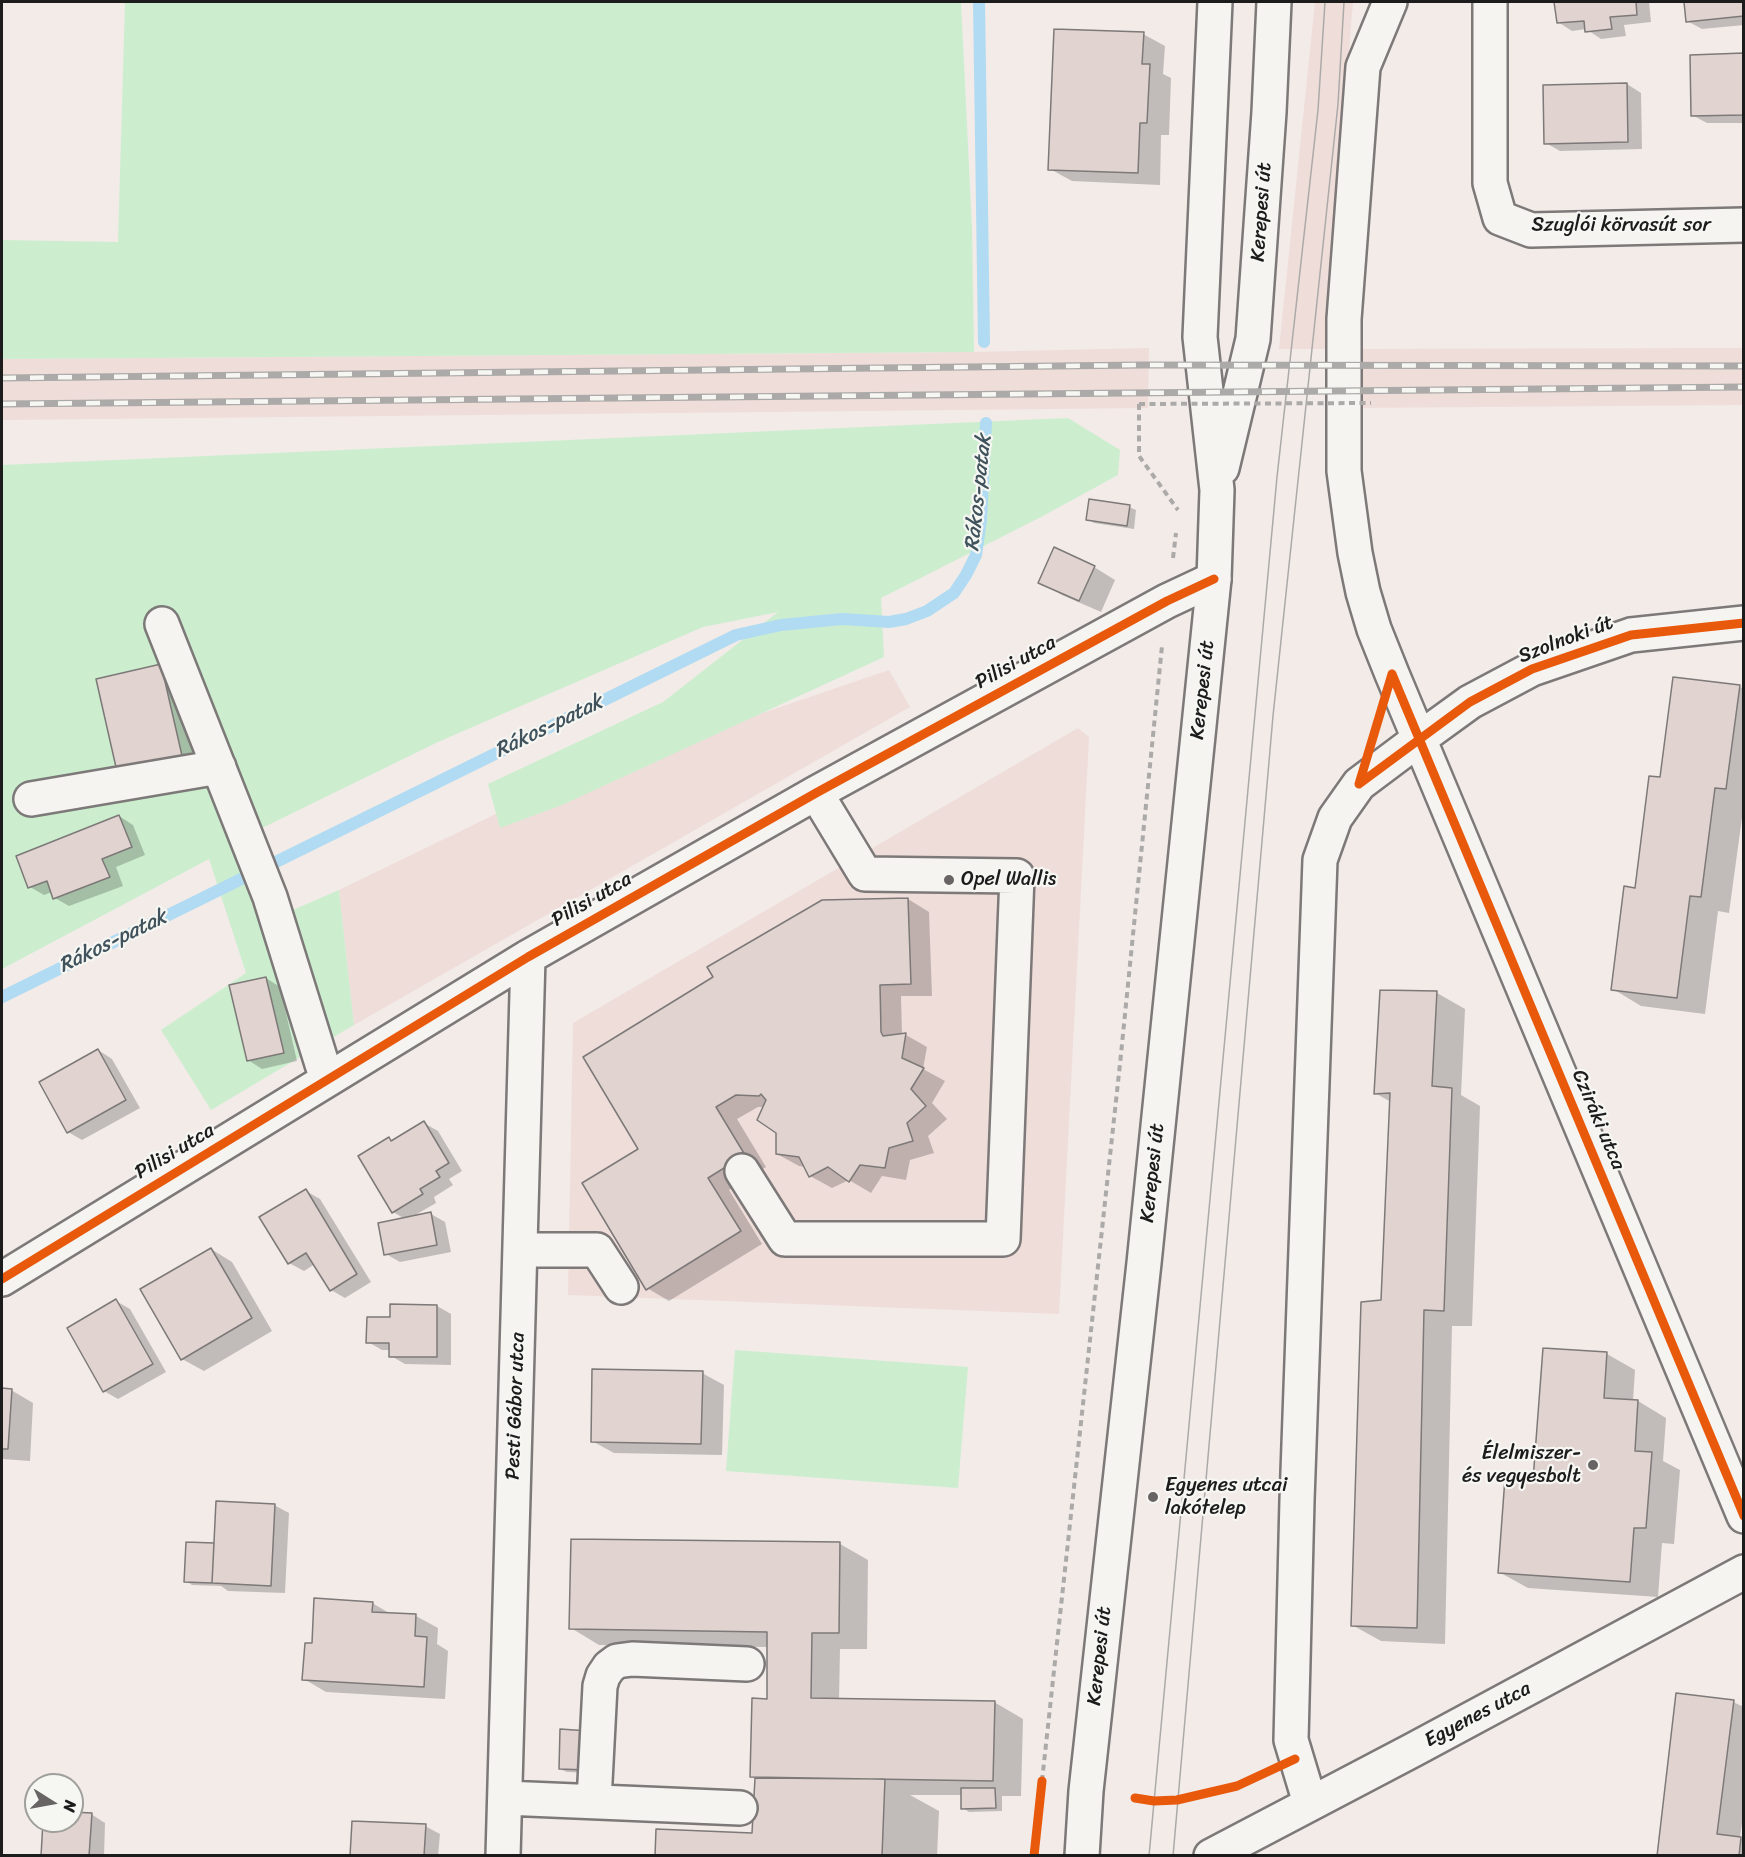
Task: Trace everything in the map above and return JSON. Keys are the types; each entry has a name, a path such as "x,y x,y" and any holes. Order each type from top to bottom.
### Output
{"street":[{"name":"Kerepesi út","path":"1082,1856 1086,1791 1144,1263 1214,579 1217,490 1200,337 1215,2"},
{"name":"Kerepesi út","path":"1217,490 1253,339 1269,112 1274,2"},
{"name":"Cziráki utca","path":"1390,2 1364,68 1344,320 1344,471 1354,553 1363,592 1374,629 1419,739 1743,1515"},
{"name":"Szuglói körvasút sor","path":"1490,2 1490,183 1500,218 1531,230 1743,225"},
{"name":"Pilisi utca","path":"2,1279 528,957 816,794 1167,601 1214,579"},
{"name":"Szolnoki út","path":"1419,739 1470,702 1532,669 1631,635 1743,623"},
{"path":"162,624 270,897 327,1080"},
{"path":"1310,1803 1291,1740 1297,1500 1320,860 1335,818 1359,784 1419,739"},
{"path":"30,799 219,767"},
{"path":"742,1171 785,1239 1004,1239 1017,876 865,874 816,794"},
{"name":"Pesti Gábor utca","path":"503,1856 528,957"},
{"path":"520,1250 597,1250 621,1287"},
{"name":"Egyenes utca","path":"1211,1856 1743,1572"},
{"path":"594,1802 600,1686 609,1667 617,1661 632,1659 747,1664"},
{"path":"505,1798 740,1808"}],"path":[{"path":"1185,401 1185,412"},
{"path":"1181,502 1179,512 1139,456 1139,404 1371,403"},
{"path":"1041,1791 1167,601 1178,523"}],"shaded area":[{"path":"1315,2 1353,2 1325,349 1279,349"},
{"path":"1149,348 1148,408 2,420 2,359 974,352"},
{"path":"1743,348 1743,405 1351,408 1351,349"},
{"path":"889,670 910,707 354,1025 339,890 566,780"},
{"name":"Opel Wallis","path":"1078,728 1089,737 1059,1314 568,1295 573,1023"}],"green space":[{"path":"125,2 961,2 972,228 974,352 2,359 2,240 118,242"},
{"path":"1068,418 1120,450 1118,475 1041,517 881,598 884,657 562,805 500,828 488,784 663,702 778,612 703,627 438,742 260,829 288,912 339,890 354,1025 211,1110 161,1030 246,973 209,859 2,969 2,465"},
{"path":"735,1350 968,1367 958,1488 726,1471"}],"building":[{"path":"1554,2 1636,2 1637,15 1610,17 1612,29 1585,32 1584,21 1557,23"},
{"path":"1684,2 1744,2 1744,16 1686,22"},
{"path":"1054,29 1144,32 1142,64 1150,64 1147,123 1140,123 1138,173 1048,170"},
{"path":"1744,53 1744,115 1691,116 1690,55"},
{"path":"1627,83 1628,142 1544,144 1543,85"},
{"path":"1089,499 1130,505 1127,526 1086,520"},
{"path":"1054,547 1095,566 1079,601 1038,583"},
{"path":"161,664 183,760 118,776 96,679"},
{"path":"1673,677 1740,685 1726,789 1715,788 1701,897 1690,896 1677,998 1611,990 1624,886 1635,888 1649,776 1660,777"},
{"path":"119,815 132,847 102,859 110,877 53,899 47,881 28,888 16,856"},
{"path":"908,898 911,984 880,985 883,1036 906,1033 902,1058 924,1068 911,1089 926,1106 907,1123 913,1141 889,1148 885,1168 860,1165 849,1182 828,1167 809,1177 799,1157 776,1154 776,1133 757,1120 766,1100 761,1094 759,1096 736,1095 716,1107 745,1155 708,1178 741,1231 646,1290 582,1183 638,1149 583,1057 713,977 707,967 822,900"},
{"path":"266,977 284,1053 247,1061 229,985"},
{"path":"1380,990 1437,991 1432,1086 1452,1088 1444,1311 1424,1310 1417,1628 1351,1626 1361,1302 1381,1300 1390,1093 1374,1094"},
{"path":"98,1049 126,1100 67,1133 39,1082"},
{"path":"424,1121 449,1163 436,1171 440,1177 420,1189 423,1194 392,1213 358,1156 389,1137 391,1141"},
{"path":"306,1189 357,1274 330,1291 306,1253 288,1264 259,1217"},
{"path":"431,1212 437,1245 384,1255 378,1223"},
{"path":"211,1248 252,1318 181,1360 140,1289"},
{"path":"116,1299 153,1364 103,1392 67,1328"},
{"path":"390,1304 437,1305 437,1357 389,1357 389,1343 366,1343 367,1317 390,1317"},
{"name":"Élelmiszer- és vegyesbolt","path":"1543,1348 1607,1352 1604,1398 1638,1400 1635,1451 1652,1452 1646,1528 1634,1528 1630,1582 1498,1573 1505,1478 1533,1480"},
{"path":"592,1369 703,1371 701,1444 591,1442"},
{"path":"2,1388 12,1389 8,1449 2,1449"},
{"path":"216,1501 275,1504 271,1586 212,1583"},
{"path":"571,1539 840,1542 839,1633 812,1633 811,1698 995,1701 993,1781 750,1777 752,1698 767,1699 767,1632 569,1629"},
{"path":"186,1542 214,1543 212,1583 184,1582"},
{"path":"314,1598 373,1602 372,1612 416,1614 415,1636 427,1637 424,1687 302,1680 305,1643 312,1643"},
{"path":"1676,1693 1734,1700 1717,1834 1741,1837 1739,1856 1657,1856"},
{"path":"560,1729 589,1731 587,1770 559,1769"},
{"path":"755,1778 885,1779 882,1856 655,1856 656,1829 752,1833"},
{"path":"961,1788 995,1788 996,1808 961,1809"},
{"path":"84,1813 92,1813 89,1856 41,1856 42,1833 84,1833"},
{"path":"352,1821 426,1824 424,1856 350,1856"}],"waterway":[{"name":"Rákos-patak","path":"979,2 984,342"},
{"name":"Rákos-patak","path":"2,997 736,635 781,625 842,619 889,622 906,619 927,611 954,593 976,555 981,521 986,423"}],"tram line":[{"path":"1149,1856 1277,477 1318,110 1325,2"},
{"path":"1173,1856 1273,716 1338,104 1344,2"}],"railway":[{"path":"2,378 1143,365 1744,366"},
{"path":"2,404 1744,387"}],"cycle path":[{"path":"2,1279 528,957 816,793 1167,601 1214,579"},
{"path":"1359,784 1470,702 1532,669 1631,635 1744,623"},
{"path":"1392,674 1744,1516"},
{"path":"1359,784 1392,674"},
{"path":"1135,1798 1154,1801 1177,1800 1237,1786 1295,1759"},
{"path":"1034,1856 1042,1781"}],"place":[{"name":"Opel Wallis","path":"949,880"},
{"name":"Élelmiszer- és vegyesbolt","path":"1593,1465"},
{"name":"Egyenes utcai lakótelep","path":"1153,1497"}]}
